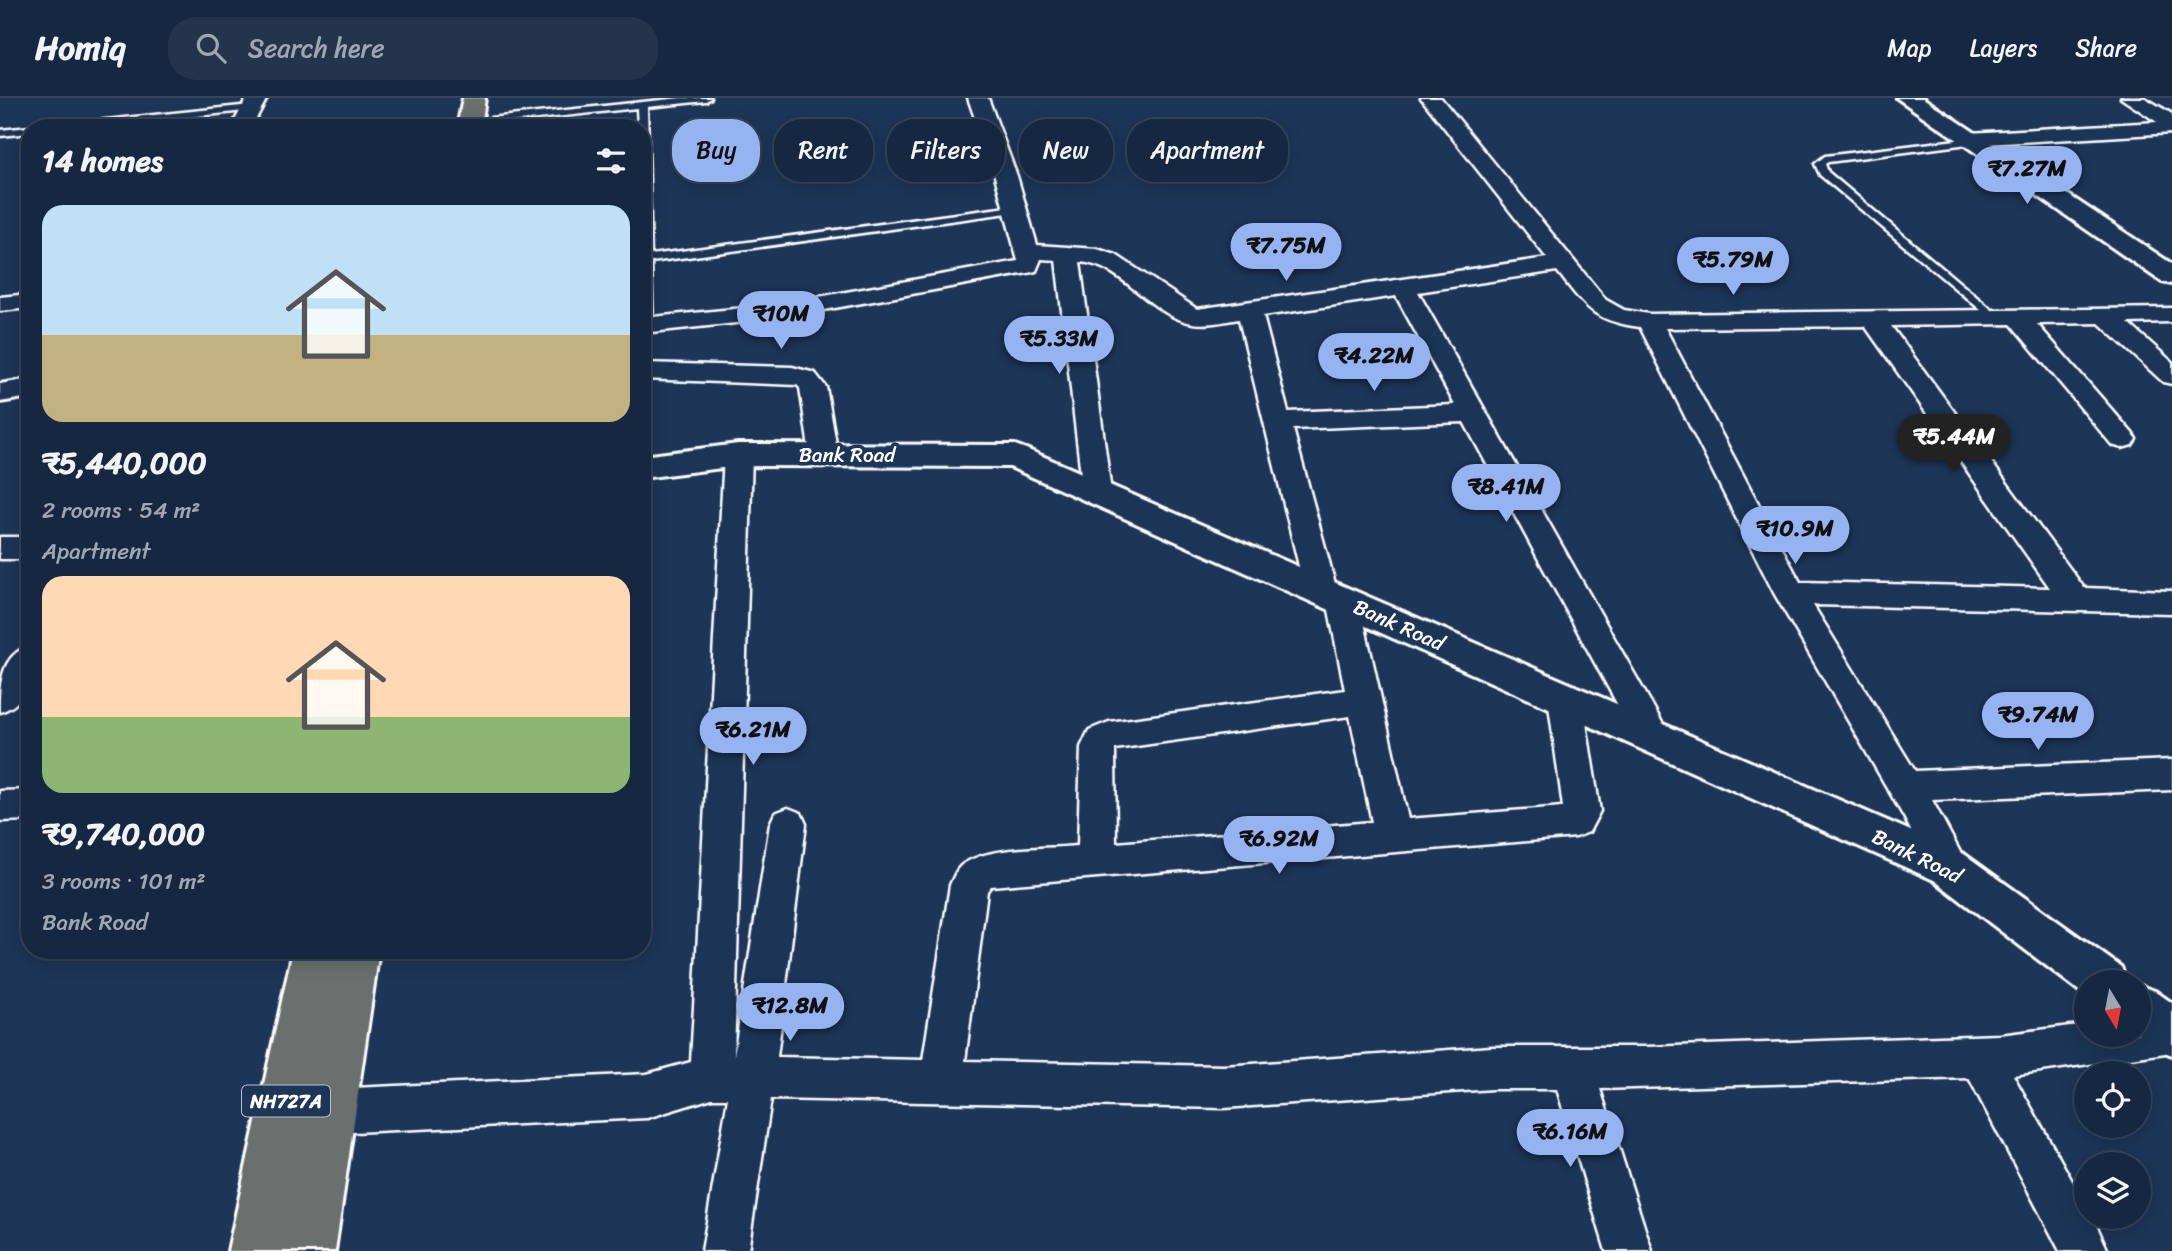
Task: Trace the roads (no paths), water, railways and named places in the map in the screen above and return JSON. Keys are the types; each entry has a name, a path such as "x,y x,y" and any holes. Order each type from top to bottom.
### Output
{"highway":[{"path":"474,98 486,119"},
{"name":"NH727A","path":"308,1251 306,1112 315,959"},
{"name":"NH727A","path":"255,1251 306,1112 353,959"}],"street":[{"path":"651,325 774,312 1019,269 1030,262 978,98"},
{"path":"1432,98 1597,305 1609,314 1649,321 2172,315"},
{"path":"1908,98 2172,275"},
{"path":"2131,98 2172,125"},
{"path":"246,119 254,103"},
{"path":"1971,140 2172,125"},
{"path":"1027,251 1108,260 1192,316 1206,317 1564,264"},
{"path":"1067,254 1097,492"},
{"path":"1404,288 1652,736"},
{"path":"0,304 21,302"},
{"path":"1249,311 1277,421 1364,701 1393,837"},
{"path":"2106,316 2172,376"},
{"path":"2006,317 2122,439"},
{"path":"1873,319 2075,600"},
{"path":"1649,321 1790,593 1906,786 1949,867"},
{"path":"651,371 792,375 806,379 813,387 824,455"},
{"path":"0,393 21,390"},
{"path":"1277,421 1474,413"},
{"path":"712,1077 738,455"},
{"name":"Bank Road","path":"651,466 738,455 1015,456 1949,867 2088,970"},
{"path":"0,548 21,548"},
{"path":"1790,593 2172,602"},
{"path":"0,699 21,670"},
{"path":"941,1083 969,885 977,875 990,870 1576,821 1582,811 1566,698"},
{"path":"1097,861 1098,747 1101,740 1109,736 1364,701"},
{"path":"1906,786 2172,775"},
{"path":"0,806 21,805"},
{"path":"725,1251 753,1079 788,824"},
{"path":"2151,1017 2172,1032"},
{"path":"306,1112 648,1096 712,1077 1224,1087 1492,1068 1980,1056 2172,1032"},
{"path":"1980,1056 2085,1251"},
{"path":"1572,1068 1629,1251"}],"lane":[{"path":"486,119 706,98"},
{"path":"128,119 254,103"},
{"path":"642,105 642,119"},
{"path":"0,133 21,132"},
{"path":"1971,140 1825,159 1820,164 1824,173 2006,317"},
{"path":"651,259 1015,209"}]}
